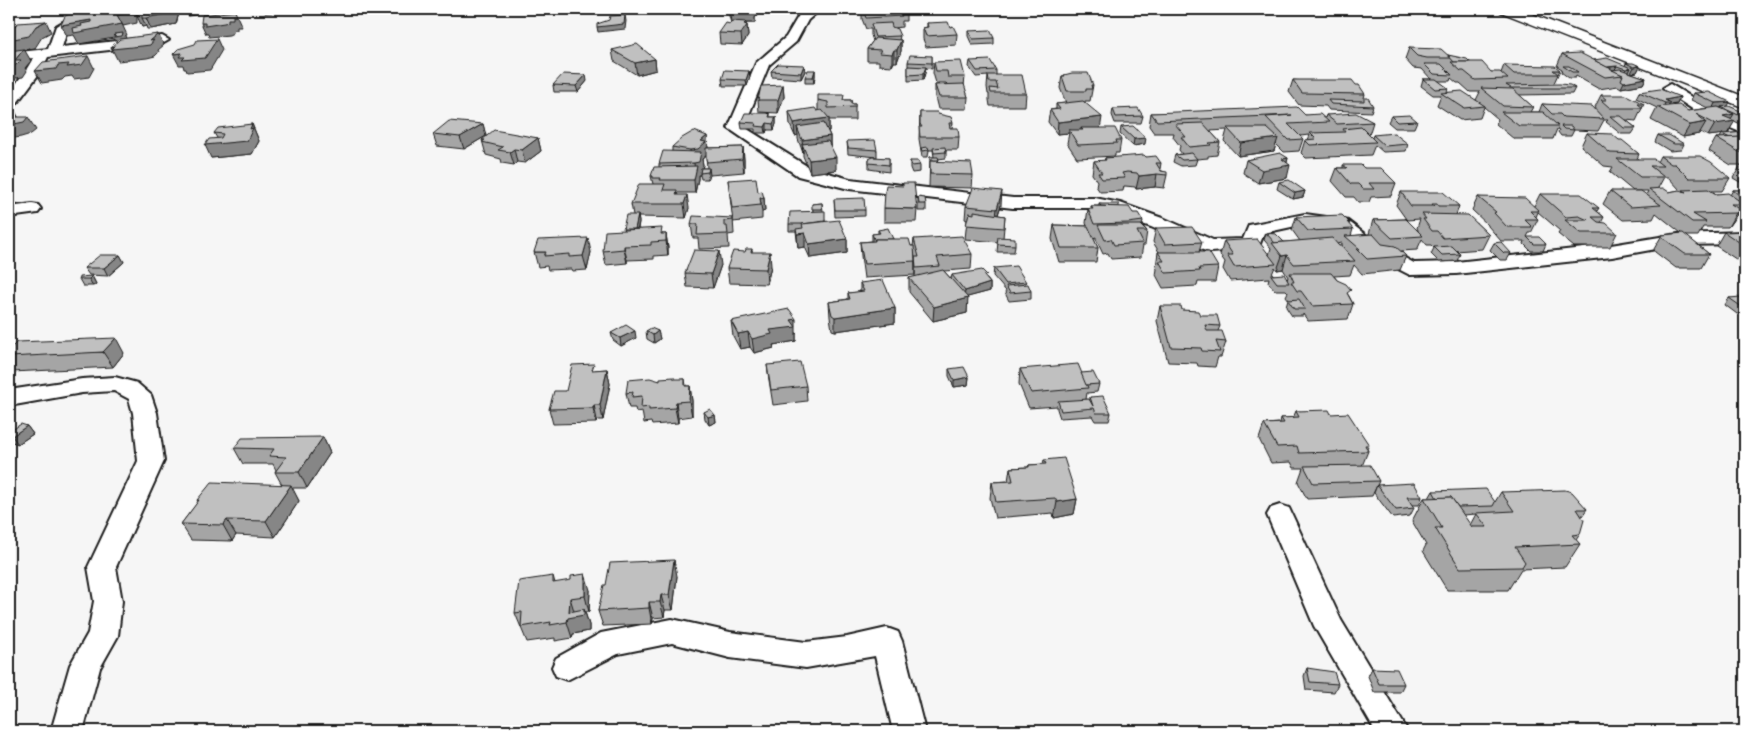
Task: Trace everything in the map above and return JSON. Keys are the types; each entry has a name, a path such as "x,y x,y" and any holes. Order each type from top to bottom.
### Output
{"main road":[{"path":"1506,9 1745,103"}],"street":[{"path":"9,104 48,53 61,29 93,9"},
{"path":"815,9 803,18 791,39 763,63 736,128 804,172 849,184 1013,203 1094,203 1114,207 1210,246 1251,246 1256,228 1305,219 1341,225 1368,246 1410,270 1456,268 1612,251 1630,245 1682,240 1745,238"},
{"path":"9,58 162,40"},
{"path":"1670,88 1711,115 1745,129"},
{"path":"9,212 32,209"},
{"path":"9,398 82,386 114,384 129,388 139,396 145,413 151,461 102,567 108,602 103,636 85,665 67,731"},
{"path":"1280,515 1329,626 1392,731"},
{"path":"567,667 612,642 672,631 730,645 806,655 847,650 887,641 909,731"}],"building":[{"path":"100,9 132,9 131,12 117,15 122,24 74,33 73,28 91,22 91,20 61,25 65,16 72,13"},
{"path":"137,9 173,9 171,13 142,18 142,15 137,16 140,11 137,11"},
{"path":"729,9 753,9 754,12 730,13"},
{"path":"863,9 906,10 899,10 902,16 866,18"},
{"path":"235,11 237,16 233,16 233,19 228,19 228,22 205,26 205,23 201,23 202,15"},
{"path":"625,15 624,24 597,27 597,24 609,20 610,16"},
{"path":"46,21 36,26 29,36 9,40 9,31 18,23"},
{"path":"732,21 746,22 744,24 747,25 741,34 719,33 726,23 730,24"},
{"path":"948,22 950,27 953,26 957,34 926,36 923,28 928,27 927,23"},
{"path":"891,23 892,27 897,29 900,36 875,37 871,24"},
{"path":"990,30 994,38 973,39 968,31"},
{"path":"123,33 122,36 114,37 115,34"},
{"path":"158,34 150,41 154,40 150,45 112,49 115,46 111,47 120,39"},
{"path":"875,38 901,40 897,50 894,50 892,54 879,53 881,50 867,49"},
{"path":"217,39 205,58 182,60 185,57 179,57 182,53 173,54 178,49 195,44 197,40"},
{"path":"637,44 655,59 635,63 612,50"},
{"path":"1409,48 1441,49 1451,58 1417,56"},
{"path":"24,49 15,60 21,60 16,65 9,66 9,51"},
{"path":"1580,53 1623,75 1605,77 1562,54"},
{"path":"910,55 932,56 932,63 908,62"},
{"path":"1448,55 1467,59 1470,62 1454,62"},
{"path":"88,56 82,65 67,67 69,64 58,65 56,69 35,71 43,62"},
{"path":"1607,58 1631,68 1607,67 1594,60"},
{"path":"990,60 996,70 977,71 970,61"},
{"path":"961,61 965,77 948,77 947,71 936,71 934,62"},
{"path":"1451,62 1482,62 1491,72 1500,72 1508,79 1475,80"},
{"path":"1626,63 1633,63 1640,66 1634,67"},
{"path":"778,64 804,65 801,73 771,71"},
{"path":"1424,64 1441,64 1452,75 1434,74"},
{"path":"1504,65 1555,66 1560,70 1553,70 1558,74 1514,74"},
{"path":"908,66 926,67 923,74 908,75"},
{"path":"1563,66 1569,66 1578,72 1572,72"},
{"path":"1620,69 1646,78 1624,82 1621,80 1623,75 1612,70"},
{"path":"725,70 749,71 746,80 722,79"},
{"path":"808,70 815,70 813,77 805,77"},
{"path":"1072,73 1088,73 1093,85 1091,85 1092,89 1086,89 1086,91 1067,91 1062,76"},
{"path":"563,74 586,75 576,86 553,85"},
{"path":"988,75 1022,75 1026,93 991,93 990,88 998,89 996,82 989,82"},
{"path":"1423,79 1436,79 1448,88 1435,89"},
{"path":"1293,80 1352,80 1356,85 1359,85 1365,94 1302,93"},
{"path":"964,84 968,97 939,97 935,85"},
{"path":"783,85 778,100 758,100 761,86"},
{"path":"1506,85 1570,85 1575,88 1511,88"},
{"path":"1481,88 1513,89 1533,107 1503,106"},
{"path":"1660,89 1680,97 1665,100 1670,103 1665,103 1639,92"},
{"path":"1462,91 1485,106 1464,108 1441,93"},
{"path":"1709,92 1730,102 1715,103 1694,93"},
{"path":"818,95 844,95 843,100 851,100 851,104 855,104 855,107 828,108 828,102 818,100"},
{"path":"1601,95 1626,95 1644,104 1638,104 1643,108 1610,108 1601,100 1607,100"},
{"path":"1364,98 1368,98 1373,106 1331,104 1328,100 1364,101"},
{"path":"1083,101 1102,117 1058,122 1050,110 1060,109 1056,104"},
{"path":"1542,104 1592,106 1604,119 1563,117 1560,114 1552,114"},
{"path":"1679,105 1688,111 1718,107 1734,114 1723,116 1735,121 1715,124 1696,114 1706,122 1690,125 1657,107"},
{"path":"1729,106 1745,113 1745,118 1721,107"},
{"path":"1297,107 1305,115 1320,114 1329,122 1288,124 1303,139 1288,140 1266,117 1292,115 1157,121 1151,113"},
{"path":"815,108 817,111 822,110 829,118 794,123 789,112"},
{"path":"1138,108 1143,116 1116,117 1113,109"},
{"path":"920,112 937,112 938,114 951,117 953,123 949,123 950,128 958,128 959,137 920,137 919,127 922,127 920,124"},
{"path":"1501,112 1543,112 1558,126 1519,126"},
{"path":"745,113 767,113 770,114 769,117 776,117 773,124 767,123 765,127 755,126 756,123 741,122"},
{"path":"1356,113 1373,122 1337,124 1326,115"},
{"path":"1410,115 1417,121 1397,122 1391,116"},
{"path":"1610,116 1621,116 1636,128 1624,128"},
{"path":"9,117 28,117 24,122 9,125"},
{"path":"449,121 483,124 460,137 433,134"},
{"path":"824,123 830,136 802,140 797,127"},
{"path":"1203,123 1220,142 1209,143 1211,145 1189,147 1181,137 1186,137 1175,124"},
{"path":"252,124 250,129 253,128 247,141 205,145 209,139 221,138 223,134 214,133 218,128"},
{"path":"1133,126 1146,138 1134,139 1121,127"},
{"path":"1561,126 1571,126 1574,130 1564,129"},
{"path":"1361,127 1376,142 1310,145 1305,140 1316,139 1310,133 1345,132 1343,129"},
{"path":"1081,128 1115,128 1121,140 1116,140 1117,143 1078,145 1069,130 1083,130"},
{"path":"1227,128 1267,128 1278,138 1241,143"},
{"path":"494,130 538,138 522,150 514,149 510,152 498,150 503,147 482,142"},
{"path":"694,131 707,136 701,141 706,142 698,149 690,150 672,147 682,138"},
{"path":"1744,132 1745,139 1742,137 1730,138 1722,134"},
{"path":"1394,133 1408,144 1385,146 1373,135"},
{"path":"1587,133 1612,134 1639,154 1610,153"},
{"path":"1658,135 1669,135 1684,144 1674,144"},
{"path":"1742,137 1745,139 1745,152 1739,152 1716,138"},
{"path":"875,140 877,150 848,148 847,141"},
{"path":"828,141 836,157 809,160 802,144"},
{"path":"743,147 742,159 707,162 706,148"},
{"path":"928,147 929,150 922,151 921,148"},
{"path":"945,147 946,152 934,153 933,148"},
{"path":"663,151 701,152 699,162 659,164"},
{"path":"1192,153 1197,159 1182,160 1175,155"},
{"path":"1280,153 1288,158 1282,159 1290,165 1262,170 1246,160"},
{"path":"1144,155 1146,157 1156,156 1161,163 1156,163 1161,171 1167,172 1167,175 1139,176 1137,173 1127,172 1122,173 1125,178 1102,179 1098,173 1102,173 1094,161 1106,160 1105,158"},
{"path":"1660,156 1700,156 1711,162 1730,178 1689,178 1675,164 1671,164"},
{"path":"873,157 889,158 889,165 869,163 869,159"},
{"path":"930,157 938,157 939,160 930,160"},
{"path":"1617,159 1654,159 1663,166 1650,166 1664,177 1640,177"},
{"path":"910,161 918,161 920,165 912,166"},
{"path":"930,161 971,163 973,175 930,174"},
{"path":"1343,165 1381,168 1396,183 1369,183 1374,189 1363,189 1358,184 1351,184 1337,168 1347,168"},
{"path":"697,166 694,180 660,180 661,178 653,178 651,176 654,167"},
{"path":"701,168 709,168 708,172 700,173"},
{"path":"756,178 758,192 762,191 764,198 760,198 761,205 732,208 728,180"},
{"path":"1289,180 1305,191 1295,193 1279,182"},
{"path":"903,183 914,183 917,209 884,208 886,185 903,186"},
{"path":"639,184 665,184 663,190 677,190 676,195 687,195 684,204 631,204"},
{"path":"973,188 1002,191 997,209 966,206"},
{"path":"1663,188 1669,192 1708,189 1716,194 1728,193 1744,204 1731,204 1740,210 1736,213 1693,214 1706,222 1692,222 1649,189"},
{"path":"1733,190 1745,190 1745,200"},
{"path":"1610,191 1641,191 1661,205 1630,207"},
{"path":"1401,192 1443,192 1459,206 1438,206 1437,204 1432,204 1434,206 1411,206"},
{"path":"1540,194 1581,194 1599,208 1593,208 1604,217 1592,217 1598,222 1606,223 1617,233 1581,233 1565,220 1588,220 1579,216 1566,217"},
{"path":"918,197 925,198 926,204 919,204"},
{"path":"1478,197 1525,198 1539,211 1530,211 1538,219 1524,219 1532,227 1507,227 1494,213 1496,212"},
{"path":"864,198 865,210 835,210 834,199"},
{"path":"822,203 822,209 812,209 812,204"},
{"path":"1099,204 1119,204 1119,207 1101,206"},
{"path":"1091,206 1129,207 1133,213 1138,213 1143,221 1094,224 1088,209 1093,209"},
{"path":"825,211 825,221 789,224 790,212"},
{"path":"974,211 1005,216 1004,228 966,225 969,213 974,214"},
{"path":"1422,214 1468,215 1489,235 1443,238 1437,231 1432,231 1423,219 1426,219"},
{"path":"626,215 638,215 635,229 623,229"},
{"path":"1342,215 1353,229 1308,231 1296,217"},
{"path":"693,216 733,218 733,220 724,221 728,234 697,235 698,224 691,224"},
{"path":"1406,219 1423,236 1392,238 1373,220"},
{"path":"839,220 847,239 809,244 805,233 797,234 796,229 803,228 802,224"},
{"path":"1054,225 1088,226 1098,248 1061,248"},
{"path":"1098,225 1141,225 1147,231 1137,231 1143,243 1114,245 1111,239 1105,240"},
{"path":"1192,227 1202,242 1165,244 1156,228"},
{"path":"662,228 661,234 666,234 666,241 651,242 651,245 624,246 624,249 603,251 605,231"},
{"path":"888,228 893,239 875,239 875,241 872,234 880,233 878,230"},
{"path":"1745,231 1745,246 1724,232"},
{"path":"1266,233 1276,234 1284,242 1275,243"},
{"path":"1683,233 1709,254 1685,254 1663,238 1662,235"},
{"path":"1373,234 1382,244 1395,246 1406,256 1367,259 1357,249 1360,249 1345,236"},
{"path":"962,236 972,254 937,257 940,266 916,268 915,257 919,257 914,239"},
{"path":"998,237 1015,238 1015,245 997,244"},
{"path":"1527,237 1539,237 1546,244 1534,244"},
{"path":"588,238 583,256 569,257 569,254 544,256 546,252 534,252 538,240"},
{"path":"1332,238 1355,261 1294,264 1287,255 1282,256 1272,243"},
{"path":"875,239 909,239 911,246 914,246 915,261 864,264 860,242 875,241"},
{"path":"1257,239 1276,264 1234,267 1227,255 1233,255 1224,241"},
{"path":"1501,242 1511,253 1504,253 1494,243"},
{"path":"1452,246 1460,254 1442,255 1434,247"},
{"path":"746,249 752,249 751,252 770,252 766,269 727,268 733,251 745,252"},
{"path":"694,250 719,251 711,274 685,273"},
{"path":"1158,252 1209,252 1218,267 1199,268 1200,271 1166,273 1159,261 1164,261"},
{"path":"100,255 120,255 104,268 84,268"},
{"path":"1016,266 1026,282 1006,284 994,268"},
{"path":"943,270 968,298 934,307 909,278"},
{"path":"982,270 987,275 984,276 990,283 965,291 952,275"},
{"path":"1290,273 1331,273 1351,290 1347,293 1353,304 1312,306 1301,291 1297,291 1291,282 1294,282"},
{"path":"1284,274 1289,283 1277,283 1271,275"},
{"path":"92,276 89,279 79,279 79,277"},
{"path":"883,280 895,308 835,317 832,315 829,302 850,299 848,293 864,291 860,283"},
{"path":"1028,284 1031,291 1010,293 1006,286"},
{"path":"1741,297 1745,300 1745,307 1729,298"},
{"path":"1299,299 1305,309 1294,309 1288,300"},
{"path":"1160,306 1181,306 1182,310 1198,311 1200,315 1217,315 1220,326 1205,325 1207,331 1222,331 1226,342 1216,341 1220,352 1202,351 1201,348 1171,347"},
{"path":"789,309 796,319 791,320 796,327 770,330 772,334 752,339 748,332 738,334 731,321"},
{"path":"626,325 635,331 620,338 611,333"},
{"path":"651,328 658,331 653,335 646,331"},
{"path":"116,338 103,352 9,357 9,350 17,342"},
{"path":"800,362 806,386 771,390 767,365"},
{"path":"594,364 592,370 607,369 600,405 594,405 593,408 549,409 554,391 566,391 572,365"},
{"path":"1078,364 1088,388 1031,393 1020,369"},
{"path":"964,367 969,377 954,380 949,369"},
{"path":"1093,372 1099,384 1086,385 1081,373"},
{"path":"674,377 674,379 685,379 685,386 690,386 689,401 676,402 675,408 649,410 649,407 641,408 642,396 632,397 633,392 626,393 628,380 650,378 660,381 660,378"},
{"path":"1103,396 1111,413 1096,413 1094,408 1061,411 1058,401 1089,399 1093,406 1090,397"},
{"path":"710,409 715,415 708,417 704,412"},
{"path":"1329,410 1331,414 1348,413 1369,445 1365,445 1368,451 1299,453 1297,446 1277,447 1264,424 1284,423 1281,418 1299,417 1296,411"},
{"path":"21,424 27,426 12,436 9,435 9,432"},
{"path":"323,437 299,472 275,472 286,457 269,456 274,449 234,448 242,438"},
{"path":"1064,458 1077,499 1057,502 1055,498 996,502 992,482 1013,481 1010,468 1046,464 1044,460"},
{"path":"1370,465 1379,481 1313,483 1304,466"},
{"path":"212,482 291,485 266,521 227,520 223,525 181,524"},
{"path":"1414,483 1422,497 1407,497 1414,508 1396,510 1377,485"},
{"path":"1486,489 1495,502 1493,506 1458,507 1451,497 1437,498 1433,491"},
{"path":"1565,490 1572,492 1587,509 1577,509 1584,520 1580,534 1572,535 1580,544 1515,547 1525,562 1522,567 1460,568 1435,528 1442,528 1424,498 1451,497 1472,527 1487,527 1476,513 1514,511 1501,492"},
{"path":"674,560 669,595 661,595 660,602 649,602 649,608 598,611 610,563"},
{"path":"585,574 585,596 570,598 569,612 584,609 584,615 568,618 567,622 550,625 551,622 521,627 522,612 515,613 519,581 553,576 553,583 571,580 571,576"},
{"path":"1307,668 1334,672 1338,684 1310,682"},
{"path":"1372,668 1397,669 1404,684 1379,684"}]}
